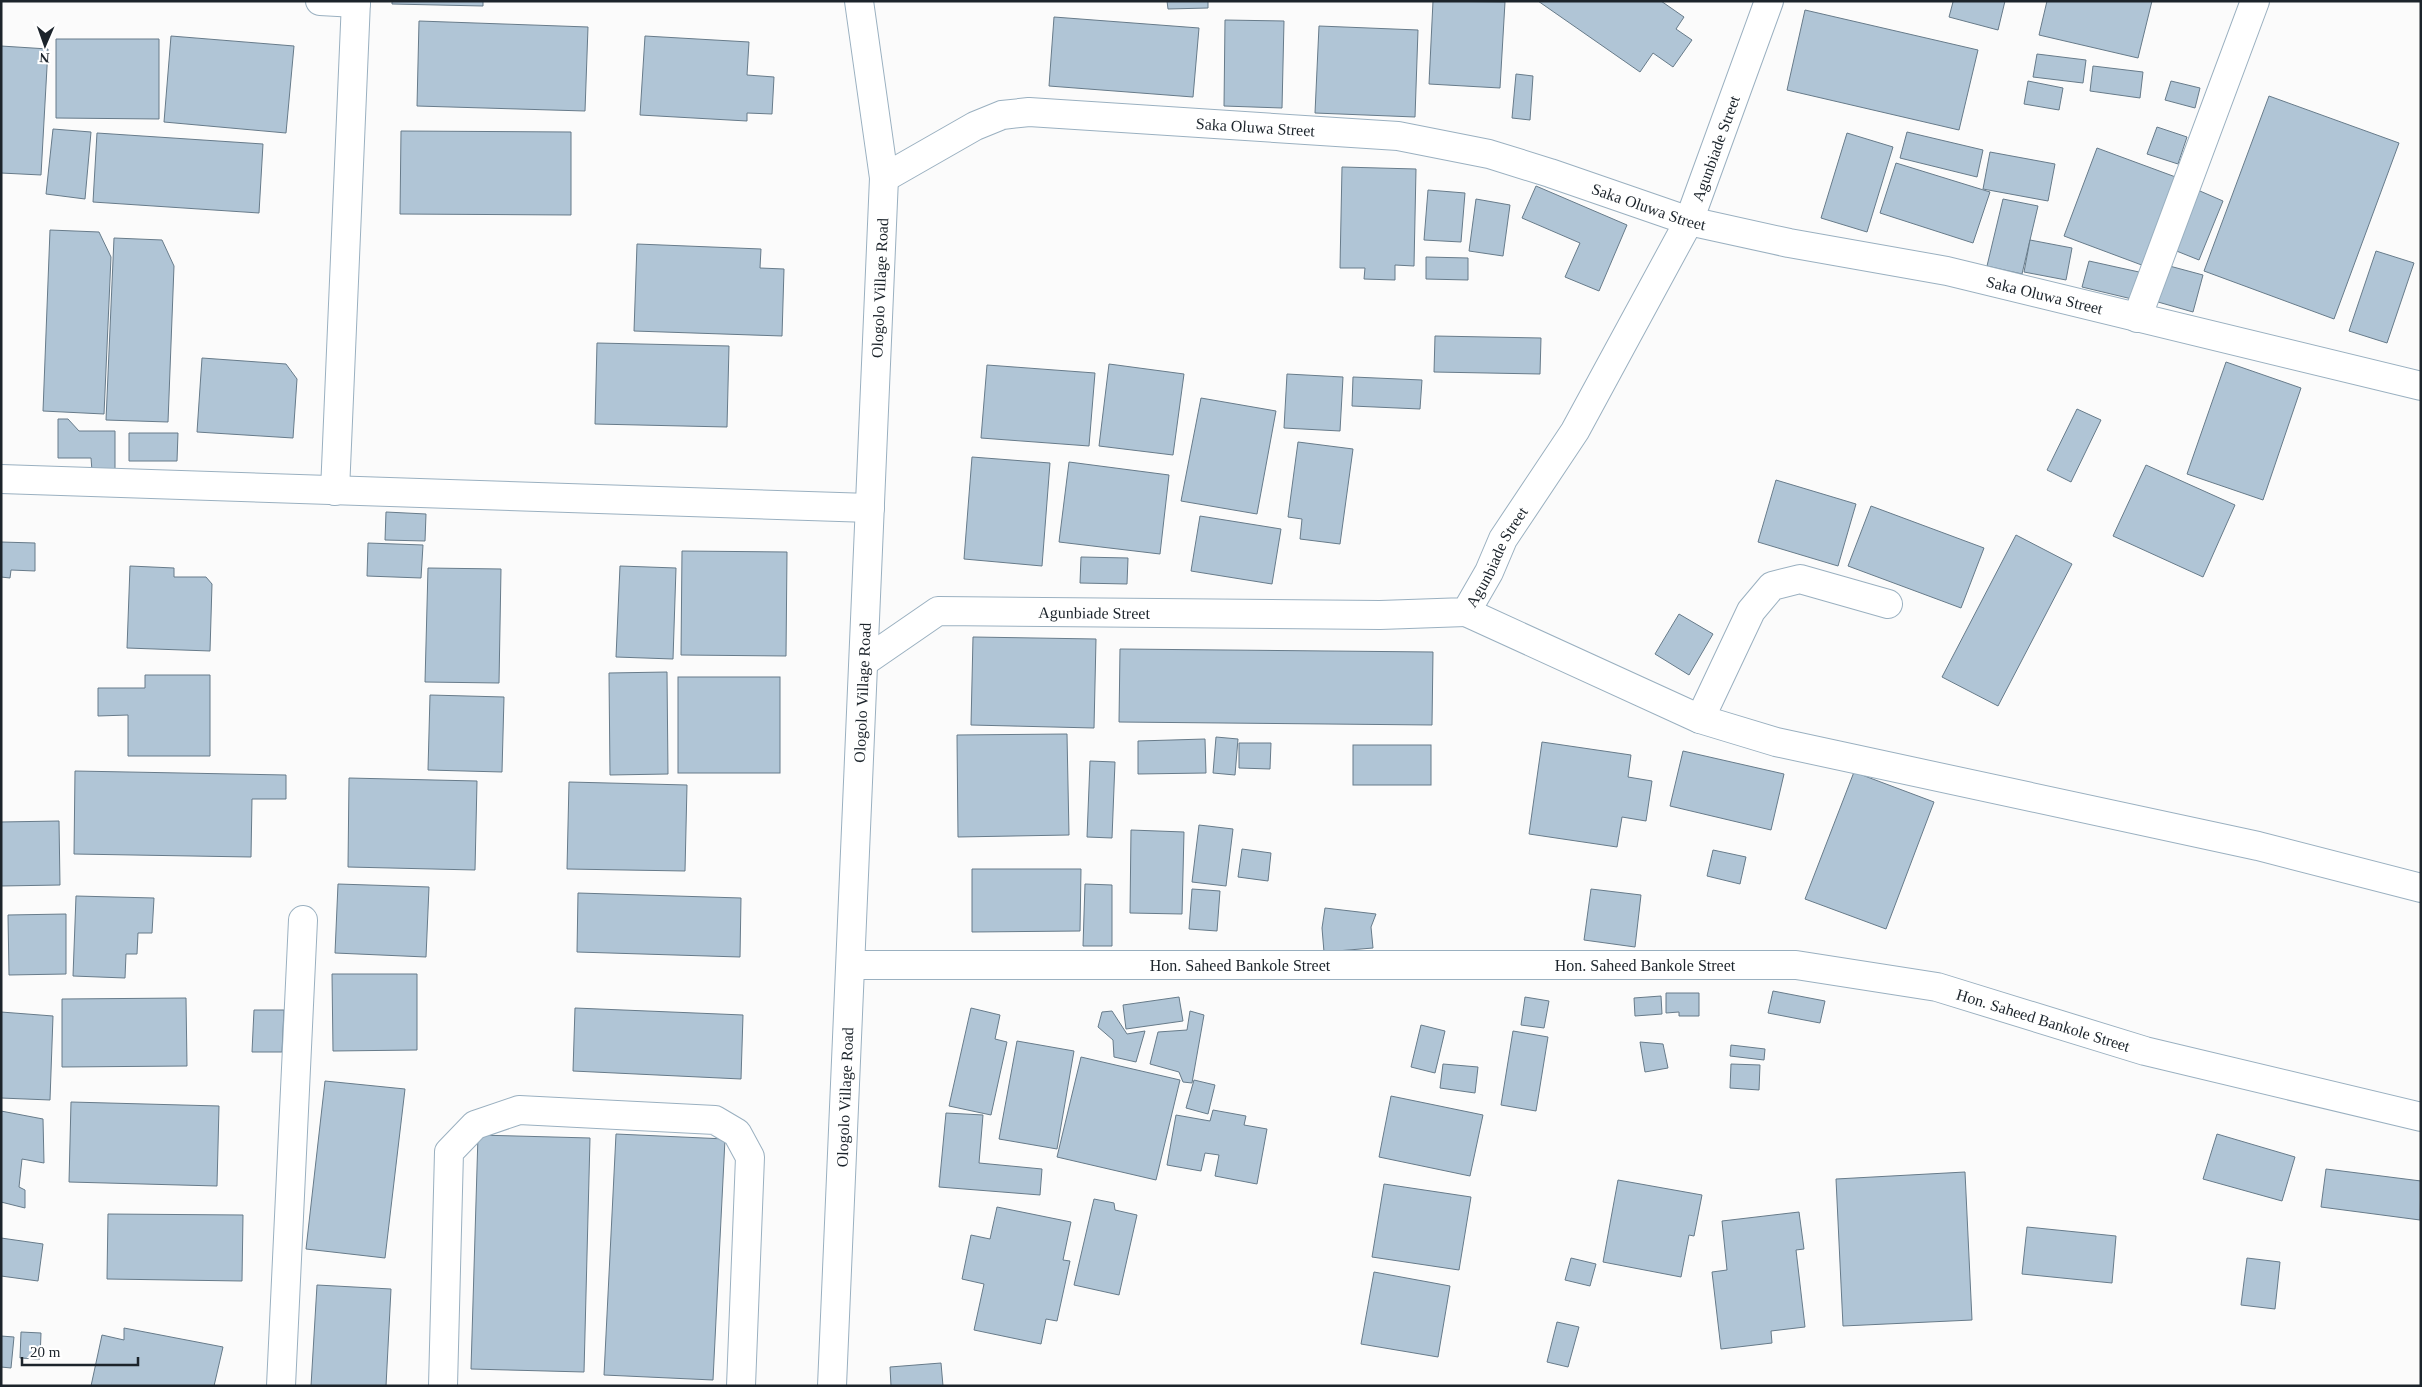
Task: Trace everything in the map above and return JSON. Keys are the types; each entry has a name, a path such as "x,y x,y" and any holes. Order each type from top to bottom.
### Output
{"street":[{"path":"320,1 356,2 335,491"},
{"name":"Ologolo Village Road","path":"832,1386 884,178 859,1"},
{"name":"Agunbiade Street","path":"864,662 938,611 1380,615 1466,612 1489,572 1503,539 1575,431 1689,221 1769,1"},
{"path":"2137,318 2254,1"},
{"name":"Saka Oluwa Street","path":"884,178 976,126 1002,115 1039,113 1398,136 1489,154 1689,221 1789,243 1947,271 2421,386"},
{"path":"1,479 870,508"},
{"path":"1700,719 1751,610 1772,586 1800,579 1888,604"},
{"path":"1466,612 1700,719 1776,742 2258,846 2421,888"},
{"path":"281,1386 303,920"},
{"name":"Hon. Saheed Bankole Street","path":"850,965 1796,966 1937,987 2145,1051 2421,1117"},
{"path":"443,1386 448,1152 475,1126 519,1110 715,1120 737,1133 750,1157 741,1386"}],"building":[{"path":"392,1 483,1 483,6 392,4"},
{"path":"1167,1 1208,1 1208,8 1168,9"},
{"path":"1433,1 1505,2 1500,88 1429,84"},
{"path":"1538,1 1661,1 1684,17 1676,29 1692,40 1673,67 1653,53 1640,72"},
{"path":"1951,1 2005,1 1998,30 1949,17 1953,2"},
{"path":"2047,1 2152,1 2138,58 2039,35"},
{"path":"1805,10 1978,50 1959,130 1787,90"},
{"path":"1054,17 1199,28 1193,97 1049,86"},
{"path":"1225,20 1284,21 1282,108 1224,106"},
{"path":"419,21 588,27 585,111 417,106"},
{"path":"1319,26 1418,30 1415,117 1315,113"},
{"path":"171,36 294,46 286,133 164,122"},
{"path":"645,36 749,42 747,75 774,77 772,114 747,113 747,121 640,115"},
{"path":"56,39 159,39 159,119 56,118"},
{"path":"1,46 48,49 41,175 1,173"},
{"path":"2037,54 2086,60 2083,83 2033,77"},
{"path":"2093,66 2143,72 2140,98 2090,91"},
{"path":"1516,74 1533,76 1530,120 1512,118"},
{"path":"2028,81 2063,88 2059,110 2024,104"},
{"path":"2171,81 2200,88 2195,108 2165,100"},
{"path":"2269,96 2399,143 2334,319 2204,271"},
{"path":"2157,127 2187,137 2178,164 2147,154"},
{"path":"53,129 91,132 85,199 46,194"},
{"path":"401,131 571,132 571,215 400,214"},
{"path":"1907,132 1983,150 1977,177 1900,158"},
{"path":"97,133 263,144 259,213 93,202"},
{"path":"1847,133 1893,147 1867,232 1821,218"},
{"path":"2097,148 2181,179 2147,267 2064,236"},
{"path":"1990,152 2055,164 2048,201 1983,189"},
{"path":"1896,163 1990,192 1973,243 1880,213"},
{"path":"1342,167 1416,169 1414,266 1395,265 1395,280 1364,279 1365,268 1340,268"},
{"path":"1536,186 1627,225 1599,291 1565,277 1580,243 1522,218"},
{"path":"2193,188 2223,201 2199,260 2169,248"},
{"path":"1428,190 1465,193 1461,242 1424,240"},
{"path":"1476,199 1510,205 1503,256 1469,251"},
{"path":"2003,199 2038,206 2022,274 1987,266"},
{"path":"50,230 99,232 111,257 104,414 43,411"},
{"path":"114,238 162,240 174,266 168,422 106,420"},
{"path":"2030,240 2072,248 2066,280 2024,272"},
{"path":"637,244 761,249 760,268 784,269 782,336 634,331"},
{"path":"2376,251 2414,263 2387,343 2349,331"},
{"path":"1426,257 1468,258 1468,280 1426,279"},
{"path":"2089,261 2139,272 2132,299 2082,287"},
{"path":"2162,264 2203,275 2193,312 2151,300"},
{"path":"1435,336 1541,338 1540,374 1434,372"},
{"path":"597,343 729,346 727,427 595,424"},
{"path":"202,358 286,364 297,379 293,438 197,432"},
{"path":"2226,362 2301,388 2263,500 2187,474"},
{"path":"1109,364 1184,374 1173,455 1099,446"},
{"path":"987,365 1095,373 1089,446 981,438"},
{"path":"1287,374 1343,377 1340,431 1284,428"},
{"path":"1353,377 1422,380 1420,409 1352,406"},
{"path":"1201,398 1276,411 1257,514 1181,501"},
{"path":"2077,409 2101,420 2071,482 2047,470"},
{"path":"58,419 68,419 79,431 115,431 115,471 92,471 91,458 58,458"},
{"path":"129,433 178,433 177,461 129,461"},
{"path":"1298,442 1353,449 1340,544 1300,539 1302,519 1288,517"},
{"path":"972,457 1050,463 1042,566 964,559"},
{"path":"1069,462 1169,475 1160,554 1059,542"},
{"path":"2146,465 2235,505 2203,577 2113,536"},
{"path":"1776,480 1856,504 1838,566 1758,542"},
{"path":"1871,506 1984,548 1961,608 1848,566"},
{"path":"386,512 426,514 425,541 385,540"},
{"path":"1200,516 1281,529 1272,584 1191,571"},
{"path":"2016,535 2072,564 1998,706 1942,677"},
{"path":"1,542 35,543 35,571 11,570 10,578 1,577"},
{"path":"368,543 423,545 421,578 367,576"},
{"path":"682,551 787,552 786,656 681,655"},
{"path":"1081,557 1128,558 1127,584 1080,583"},
{"path":"130,566 174,568 174,577 206,577 212,584 210,651 127,648"},
{"path":"620,566 676,568 673,659 616,657"},
{"path":"428,568 501,569 499,683 425,682"},
{"path":"1679,614 1713,634 1689,675 1655,654"},
{"path":"973,637 1096,639 1094,728 971,725"},
{"path":"1120,649 1433,652 1432,725 1119,722"},
{"path":"667,672 668,774 610,775 609,673"},
{"path":"145,675 210,675 210,756 128,756 128,715 98,716 98,688 145,688"},
{"path":"678,677 780,677 780,773 678,773"},
{"path":"430,695 504,697 502,772 428,770"},
{"path":"1067,734 1069,835 958,837 957,735"},
{"path":"1216,737 1238,739 1235,775 1213,773"},
{"path":"1205,739 1206,773 1138,774 1138,741"},
{"path":"1542,742 1631,755 1628,777 1652,781 1646,821 1622,817 1617,847 1529,834"},
{"path":"1239,743 1271,743 1270,769 1239,768"},
{"path":"1353,745 1431,745 1431,785 1353,785"},
{"path":"1683,751 1784,774 1771,830 1670,806"},
{"path":"1090,761 1115,762 1112,838 1087,837"},
{"path":"75,771 286,775 286,799 252,799 251,857 74,854"},
{"path":"1854,772 1934,802 1886,929 1805,899"},
{"path":"349,778 477,781 475,870 348,867"},
{"path":"569,782 687,785 685,871 567,869"},
{"path":"59,821 60,885 1,886 1,822"},
{"path":"1199,825 1233,829 1226,886 1192,882"},
{"path":"1131,830 1184,832 1182,914 1130,913"},
{"path":"1242,849 1271,853 1268,881 1238,877"},
{"path":"1713,850 1746,857 1740,884 1707,876"},
{"path":"972,869 1081,869 1080,931 972,932"},
{"path":"338,884 429,887 426,957 335,953"},
{"path":"1085,884 1112,885 1112,946 1083,946"},
{"path":"1192,889 1220,891 1217,931 1189,929"},
{"path":"1591,889 1641,895 1635,947 1584,940"},
{"path":"578,893 741,898 740,957 577,952"},
{"path":"76,896 154,898 152,933 138,933 137,954 126,954 125,978 73,976"},
{"path":"1325,908 1376,914 1371,927 1373,948 1324,952 1322,928"},
{"path":"66,914 66,974 9,975 8,915"},
{"path":"332,974 417,974 417,1050 333,1051"},
{"path":"1773,991 1825,1001 1820,1023 1768,1013"},
{"path":"1666,993 1699,993 1699,1016 1679,1016 1679,1012 1666,1013"},
{"path":"1661,996 1662,1014 1635,1016 1634,998"},
{"path":"1179,997 1183,1021 1126,1029 1123,1005"},
{"path":"1525,997 1549,1001 1544,1028 1521,1025"},
{"path":"186,998 187,1066 62,1067 62,999"},
{"path":"575,1008 743,1015 741,1079 573,1071"},
{"path":"971,1008 1000,1015 995,1039 1007,1042 991,1115 949,1106"},
{"path":"254,1010 284,1010 282,1052 252,1052"},
{"path":"1112,1011 1127,1034 1145,1031 1136,1062 1114,1057 1113,1040 1098,1027 1102,1012"},
{"path":"1190,1011 1204,1015 1192,1083 1183,1082 1179,1072 1150,1064 1158,1032 1187,1030"},
{"path":"1,1012 53,1016 50,1100 1,1098"},
{"path":"1421,1025 1445,1031 1435,1073 1411,1067"},
{"path":"1513,1031 1548,1037 1536,1111 1501,1105"},
{"path":"1017,1041 1074,1051 1057,1149 999,1139"},
{"path":"1640,1042 1663,1044 1668,1068 1645,1072"},
{"path":"1731,1045 1765,1049 1764,1060 1730,1056"},
{"path":"1081,1057 1180,1080 1156,1180 1057,1157"},
{"path":"1443,1064 1478,1067 1475,1093 1440,1088"},
{"path":"1731,1064 1760,1065 1759,1090 1730,1088"},
{"path":"1194,1080 1215,1085 1208,1114 1186,1108"},
{"path":"325,1081 405,1089 385,1258 306,1249"},
{"path":"1391,1096 1483,1115 1470,1176 1379,1157"},
{"path":"71,1102 219,1106 217,1186 69,1182"},
{"path":"1213,1110 1246,1116 1244,1125 1267,1129 1257,1184 1215,1176 1219,1155 1205,1153 1201,1171 1167,1165 1176,1115 1210,1121"},
{"path":"1,1111 43,1119 44,1163 22,1159 19,1187 25,1190 25,1208 1,1202"},
{"path":"946,1113 983,1115 979,1163 1042,1169 1040,1195 939,1187"},
{"path":"616,1134 725,1139 713,1380 604,1375"},
{"path":"2217,1134 2295,1157 2282,1201 2203,1179"},
{"path":"478,1135 590,1138 584,1372 471,1369"},
{"path":"2326,1169 2421,1181 2420,1220 2321,1207"},
{"path":"1965,1172 1972,1320 1843,1326 1836,1179"},
{"path":"1618,1180 1702,1195 1694,1236 1689,1235 1681,1277 1603,1262"},
{"path":"1384,1184 1471,1197 1459,1270 1372,1257"},
{"path":"1094,1199 1114,1203 1115,1210 1137,1215 1119,1295 1074,1285"},
{"path":"997,1207 1071,1222 1063,1260 1070,1261 1057,1321 1046,1319 1041,1344 974,1330 984,1284 962,1279 971,1235 990,1239"},
{"path":"1799,1212 1804,1249 1796,1250 1805,1327 1771,1331 1772,1343 1721,1349 1712,1272 1727,1270 1722,1221"},
{"path":"108,1214 243,1215 242,1281 107,1279"},
{"path":"2027,1227 2116,1236 2112,1283 2022,1274"},
{"path":"1,1238 43,1244 38,1281 1,1276"},
{"path":"1571,1258 1596,1264 1590,1286 1565,1280"},
{"path":"2247,1258 2280,1262 2275,1309 2241,1305"},
{"path":"1374,1272 1450,1286 1438,1357 1361,1344"},
{"path":"317,1285 391,1289 386,1386 311,1386"},
{"path":"1557,1322 1579,1327 1568,1367 1547,1362"},
{"path":"124,1328 223,1347 214,1386 91,1386 102,1335 124,1340"},
{"path":"21,1332 41,1333 40,1359 20,1358"},
{"path":"1,1336 14,1337 11,1368 1,1367"},
{"path":"941,1363 943,1386 891,1386 890,1367"}]}
